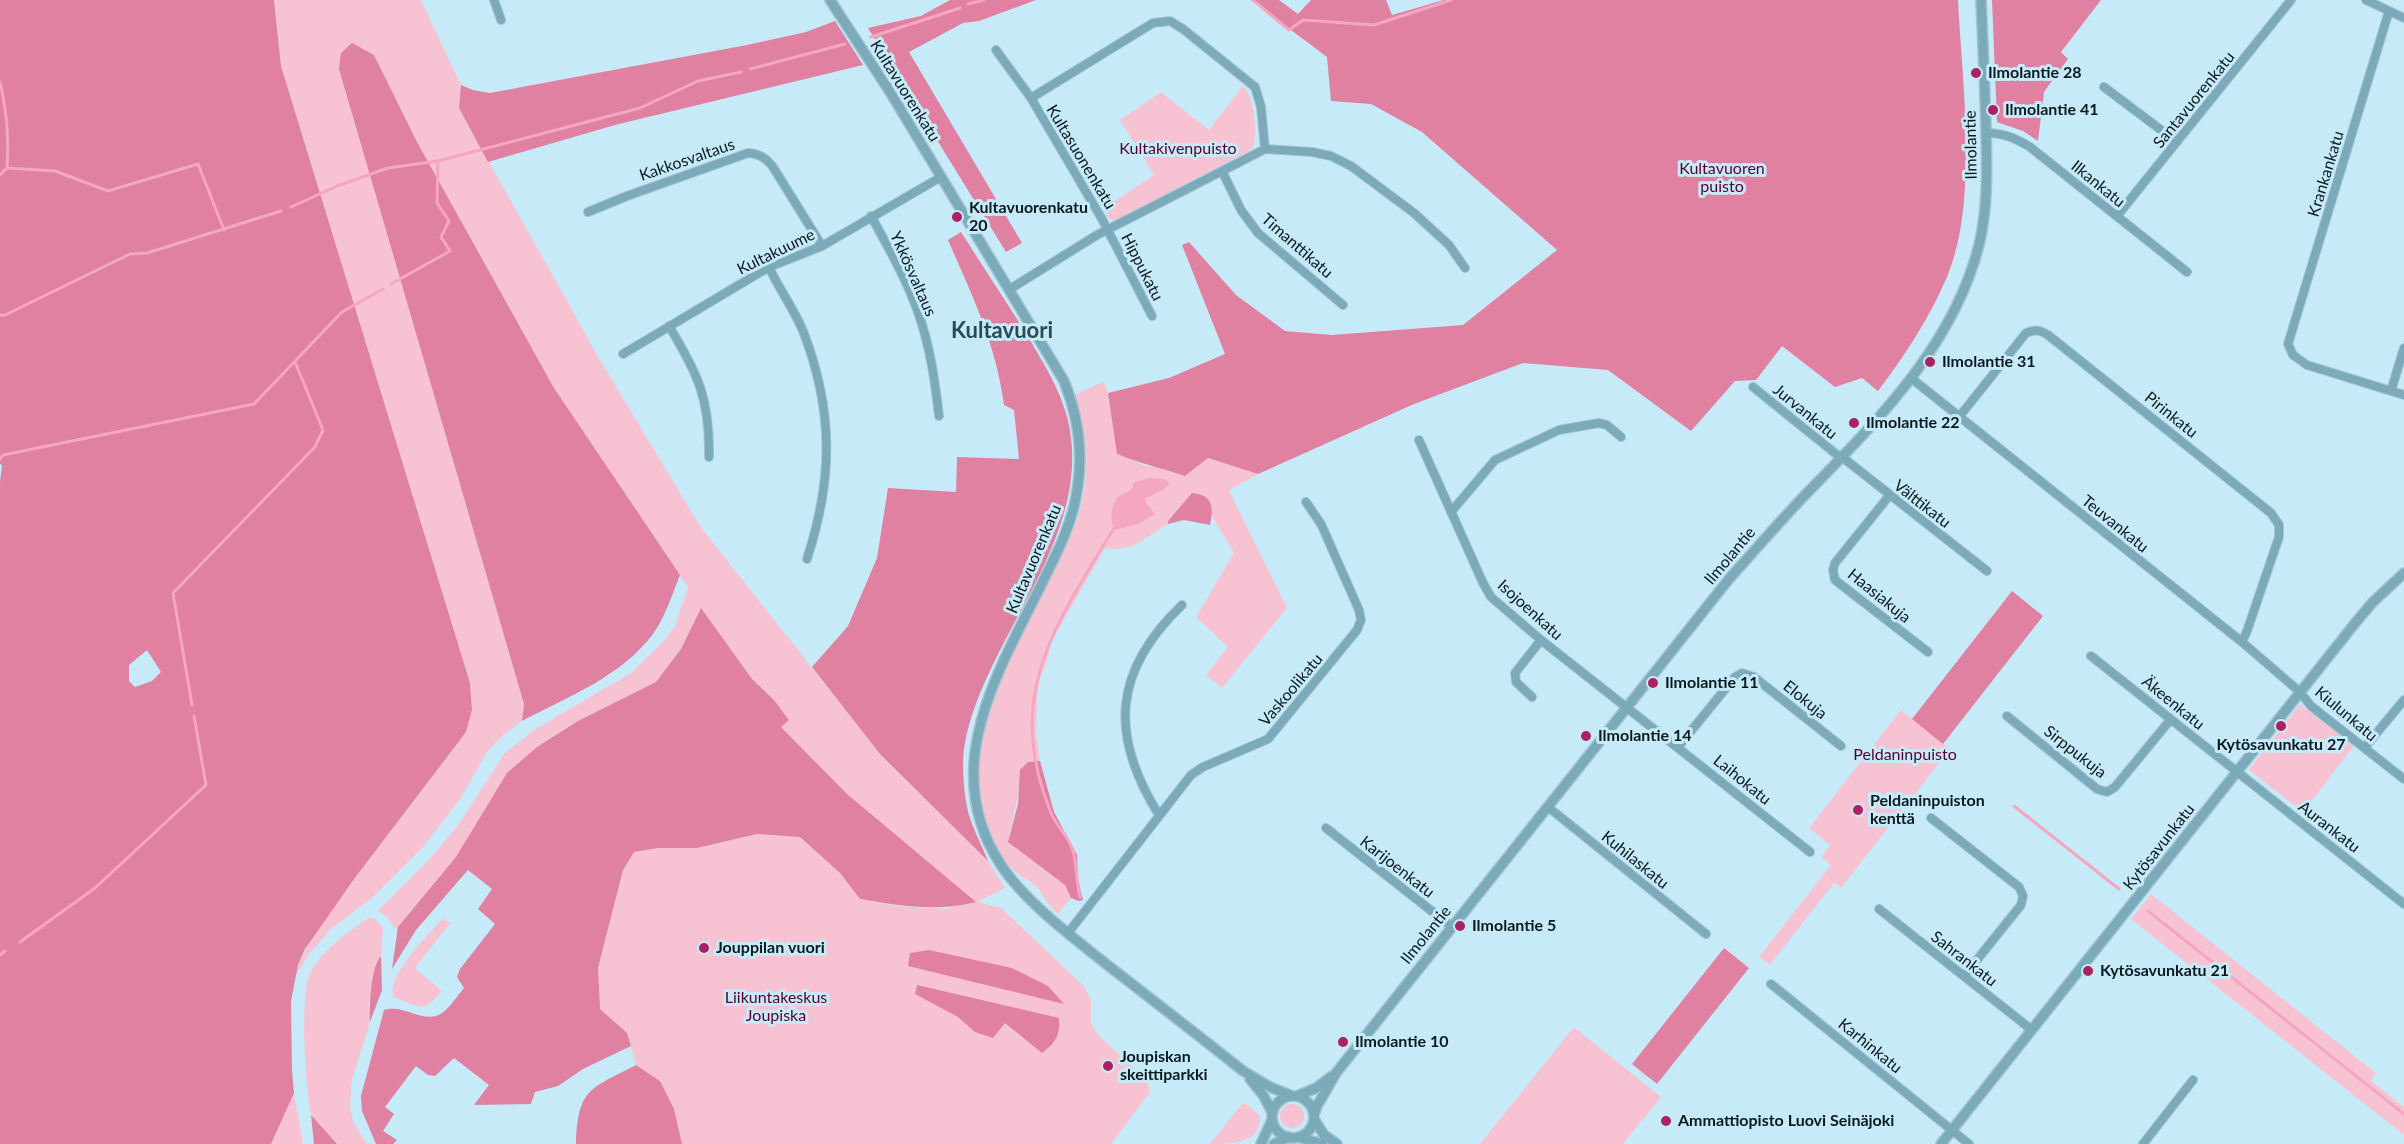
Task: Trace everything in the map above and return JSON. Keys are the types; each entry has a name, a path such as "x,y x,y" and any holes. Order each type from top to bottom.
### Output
{"street":[{"path":"494,0 501,20"},
{"name":"Kultavuorenkatu","path":"830,0 1010,289 1064,381 1072,401 1079,436 1080,472 1068,526 983,711 973,757 973,784 978,813 987,840 1001,865 1027,895 1068,933 1243,1071 1270,1088 1294,1095"},
{"name":"Ilmolantie","path":"1314,1117 1317,1106 1336,1073 1729,579 1841,458 1911,378 1934,347 1953,313 1979,244 1985,206 1986,133 1981,0"},
{"name":"Santavuorenkatu","path":"2117,216 2291,0"},
{"path":"2366,0 2404,18"},
{"name":"Krankankatu","path":"2389,11 2288,344 2293,355 2307,364 2391,391"},
{"name":"Kultasuonenkatu","path":"1031,98 1153,23 1170,21 1256,87 1261,107 1265,149"},
{"name":"Kultasuonenkatu","path":"996,50 1031,98 1108,230"},
{"path":"2104,87 2176,142"},
{"name":"Ilkankatu","path":"1986,133 2001,133 2030,147 2187,272"},
{"path":"1010,289 1108,230 1265,149 1312,152 1331,156 1351,166 1414,213 1449,245 1465,268"},
{"name":"Kakkosvaltaus","path":"588,212 627,195 748,153 758,154 774,167 822,246"},
{"name":"Timanttikatu","path":"1222,171 1241,210 1258,233 1343,305"},
{"name":"Kultakuume","path":"623,354 769,267 822,246 941,177"},
{"name":"Ykkösvaltaus","path":"871,216 918,312 930,356 939,416"},
{"name":"Hippukatu","path":"1108,230 1152,316"},
{"path":"769,267 802,330 824,406 825,490 819,521 807,559"},
{"path":"669,326 689,360 705,401 709,426 709,457"},
{"name":"Pirinkatu","path":"1959,417 2026,333 2040,330 2067,350 2271,513 2279,525 2279,537 2242,642"},
{"path":"2404,348 2391,391 2404,395"},
{"name":"Teuvankatu","path":"1911,378 2242,642 2300,692"},
{"name":"Jurvankatu","path":"1753,387 1841,458"},
{"path":"1451,512 1495,460 1559,430 1599,423 1606,425 1621,437"},
{"name":"Isojoenkatu","path":"1419,440 1482,583 1491,597 1541,640 1628,707"},
{"name":"Välttikatu","path":"1841,458 1987,572"},
{"name":"Haasiakuja","path":"1889,496 1836,563 1833,570 1836,580 1928,652"},
{"name":"Vaskoolikatu","path":"1068,933 1179,789 1197,771 1268,739 1357,630 1360,620 1359,610 1321,524 1306,502"},
{"name":"Kytösavunkatu","path":"1941,1144 2372,603 2404,573"},
{"path":"1159,815 1133,767 1128,743 1127,692 1143,650 1160,626 1182,604"},
{"path":"1532,697 1516,682 1515,674 1541,640"},
{"name":"Äkeenkatu","path":"2091,656 2237,772"},
{"name":"Elokuja","path":"1678,747 1735,677 1742,673 1754,677 1841,746"},
{"name":"Kiulunkatu","path":"2300,692 2311,706 2404,779"},
{"path":"2365,747 2404,700"},
{"name":"Laihokatu","path":"1628,707 1810,852"},
{"name":"Sirppukuja","path":"2007,716 2097,789 2107,792 2115,787 2171,720"},
{"name":"Aurankatu","path":"2237,772 2404,904"},
{"name":"Kuhilaskatu","path":"1548,807 1706,934"},
{"path":"1931,818 2019,887 2023,896 2021,905 1964,976"},
{"name":"Karijoenkatu","path":"1326,828 1452,927"},
{"name":"Sahrankatu","path":"1879,909 2032,1030"},
{"name":"Karhinkatu","path":"1771,984 1969,1144"},
{"name":"Kultavuorenkatu","path":"1243,1071 1263,1095 1272,1116"},
{"name":"Ilmolantie","path":"1294,1095 1316,1088 1336,1073"},
{"path":"2143,1144 2193,1080"},
{"path":"1261,1144 1279,1101 1294,1095 1309,1102 1324,1135 1337,1144"},
{"path":"1272,1116 1278,1131 1322,1144"},
{"path":"1274,1144 1309,1131 1314,1117"}],"green space":[{"path":"0,0 274,0 281,66 470,683 472,710 466,732 354,879 305,949 298,965 291,1001 294,1093 271,1144 0,1144 0,482 2,465 0,464","holes":["147,650 161,672 152,681 135,687 129,681 129,665"]},
{"name":"Liikuntakeskus Joupiska","path":"274,0 421,0 461,85 459,108 600,360 700,526 880,754 988,861 1005,888 977,902 1001,908 1084,986 1091,1000 1091,1022 1097,1034 1147,1080 1150,1092 1111,1144 682,1144 674,1109 660,1081 636,1065 627,1033 599,1009 598,968 623,870 633,852 658,848 697,848 757,834 800,837 840,873 860,899 897,906 950,909 847,794 781,727 789,720 774,700 752,679 701,609 681,649 656,682 578,721 537,747 456,857 399,927 398,932 388,918 378,911 427,862 459,824 504,754 534,730 631,673 664,641 675,626 688,588 554,388 417,142 374,55 339,69 524,704 522,721 502,736 487,752 461,798 422,848 373,897 331,929 309,954 294,979 307,946 327,914 466,732 472,710 470,683 281,66"},
{"path":"950,0 1036,0 979,21 963,23 909,52 1022,243 1006,252 868,28 921,16"},
{"name":"Kultavuoren puisto","path":"1251,0 1279,0 1298,14 1311,0 1386,0 1392,15 1444,0 1958,0 1965,104 1966,178 1957,247 1947,277 1916,336 1878,391 1862,378 1835,387 1782,346 1756,380 1735,381 1691,431 1608,370 1523,363 1414,404 1258,474 1208,458 1185,476 1117,454 1108,393 1169,378 1225,354 1182,245 1189,242 1236,295 1285,331 1332,335 1463,325 1557,250 1422,132 1371,104 1331,101 1327,57"},
{"path":"1992,0 2101,0 2061,52 2068,59 2044,92 2038,141 2023,131 1997,122"},
{"path":"835,21 863,65 615,125 488,162 459,108 461,85 490,93 747,45 806,32"},
{"path":"352,43 374,55 417,142 554,388 680,575 661,620 640,649 592,685 522,721 524,704 339,69 341,53"},
{"name":"Kultakivenpuisto","path":"1243,86 1253,107 1255,135 1252,149 1123,217 1110,219 1103,209 1154,175 1120,120 1161,92 1209,130"},
{"path":"961,232 1027,335 1057,390 1069,425 1072,467 1065,508 1052,548 993,664 976,703 965,743 963,769 967,807 988,861 880,754 812,667 848,626 877,558 888,488 956,492 957,457 1019,459 1014,410 1004,405 989,340 948,240"},
{"path":"1104,381 1118,454 1146,466 1164,468 1185,476 1208,458 1258,474 1229,490 1287,608 1222,688 1206,675 1228,647 1196,617 1234,553 1212,516 1212,507 1192,493 1168,521 1168,524 1146,539 1123,548 1105,548 1051,642 1040,678 1037,698 1036,733 1040,761 1028,762 1019,789 1008,842 1065,885 1071,898 1058,914 1038,888 1013,870 1002,857 985,820 979,784 981,747 989,712 1002,676 1066,547 1080,511 1086,461 1082,421 1075,395"},
{"path":"1192,493 1208,499 1212,507 1210,525 1184,520 1168,524 1168,521"},
{"path":"2012,591 2043,616 1943,744 1912,719"},
{"path":"701,608 752,679 774,700 789,720 781,727 847,794 976,902 932,907 904,906 860,899 840,873 800,837 757,834 697,848 658,848 634,852 623,870 598,968 600,1009 627,1033 631,1046 583,1069 558,1086 535,1092 531,1104 474,1105 489,1085 454,1058 435,1076 428,1075 416,1066 385,1107 394,1114 383,1131 397,1140 393,1144 376,1144 362,1111 361,1096 384,1010 397,1009 429,1017 440,1014 452,1004 464,988 457,977 460,969 495,924 478,909 492,889 468,870 416,930 392,969 398,927 456,857 507,773 537,747 578,721 656,682 681,649"},
{"path":"2300,704 2354,746 2303,812 2249,770"},
{"name":"Peldaninpuisto","path":"1901,710 1950,749 1841,888 1834,883 1770,965 1759,957 1831,865 1821,857 1830,845 1809,828"},
{"path":"1040,761 1054,812 1077,855 1078,880 1083,900 1071,898 1065,885 1008,842 1018,804 1020,770 1028,762"},
{"path":"2151,894 2376,1073 2371,1081 2404,1107 2404,1135 2131,919"},
{"path":"369,918 374,918 383,928 381,956 377,960 369,1005 370,1022 352,1080 350,1106 353,1122 367,1144 337,1144 318,1125 311,1112 305,1045 306,990 312,970 325,952"},
{"path":"443,918 450,923 415,968 442,991 430,1003 421,1007 394,997 393,988 402,967"},
{"path":"1724,948 1749,968 1657,1084 1632,1064"},
{"path":"929,950 1012,968 1048,986 1064,1004 908,966 910,953"},
{"path":"381,956 382,990 370,1022 373,977"},
{"path":"917,985 1059,1018 1058,1034 1054,1042 1042,1053 1005,1023 993,1038 975,1032 958,1017 915,994"},
{"path":"1574,1027 1661,1097 1623,1144 1480,1144"},
{"path":"636,1065 660,1081 674,1109 682,1144 576,1144 580,1111 590,1092"},
{"path":"294,1093 303,1144 271,1144"},
{"path":"1245,1103 1260,1116 1255,1132 1250,1137 1235,1143 1210,1144 1241,1105"},
{"path":"1292,1104 1301,1107 1304,1116 1301,1125 1292,1128 1283,1125 1280,1116 1283,1107"},
{"path":"311,1115 337,1144 314,1144"}],"shaded area":[{"path":"1149,478 1164,479 1170,483 1163,490 1146,498 1145,502 1154,515 1138,524 1116,530 1111,517 1115,502 1121,495 1132,490 1133,483"}],"waterway":[{"path":"968,4 984,0"},
{"path":"1253,0 1289,30 1303,20 1374,25 1451,0"},
{"path":"871,37 960,8"},
{"path":"750,69 845,44"},
{"path":"291,207 337,186 388,168 438,161 640,108 698,81 741,72"},
{"path":"0,82 6,114 8,146 7,168 0,175"},
{"path":"391,284 450,251 441,237 449,221 437,203 438,161"},
{"path":"7,168 55,171 108,191 198,164 224,230"},
{"path":"0,315 5,315 130,254 147,253 281,211"},
{"path":"0,459 3,455 254,404 342,312 383,289"},
{"path":"192,705 173,593 315,447 323,430 295,362"},
{"path":"1080,897 1072,848 1051,813 1038,771 1032,732 1034,697 1042,663 1055,630 1114,528"},
{"path":"20,942 95,888 206,785 194,716"},
{"path":"2014,806 2119,889"},
{"path":"2148,911 2404,1114"},
{"path":"0,955 5,951"}],"place":[{"name":"Ilmolantie 28","path":"1976,73"},
{"name":"Ilmolantie 41","path":"1993,110"},
{"name":"Kultavuorenkatu 20","path":"957,217"},
{"name":"Ilmolantie 31","path":"1930,362"},
{"name":"Ilmolantie 22","path":"1854,423"},
{"name":"Ilmolantie 11","path":"1653,683"},
{"name":"Kytösavunkatu 27","path":"2281,726"},
{"name":"Ilmolantie 14","path":"1586,736"},
{"name":"Peldaninpuiston kenttä","path":"1858,810"},
{"name":"Ilmolantie 5","path":"1460,926"},
{"name":"Jouppilan vuori","path":"704,948"},
{"name":"Kytösavunkatu 21","path":"2088,971"},
{"name":"Ilmolantie 10","path":"1343,1042"},
{"name":"Joupiskan skeittiparkki","path":"1108,1066"},
{"name":"Ammattiopisto Luovi Seinäjoki","path":"1666,1121"}],"district":[{"name":"Kultavuori","path":"1002,331"}]}
